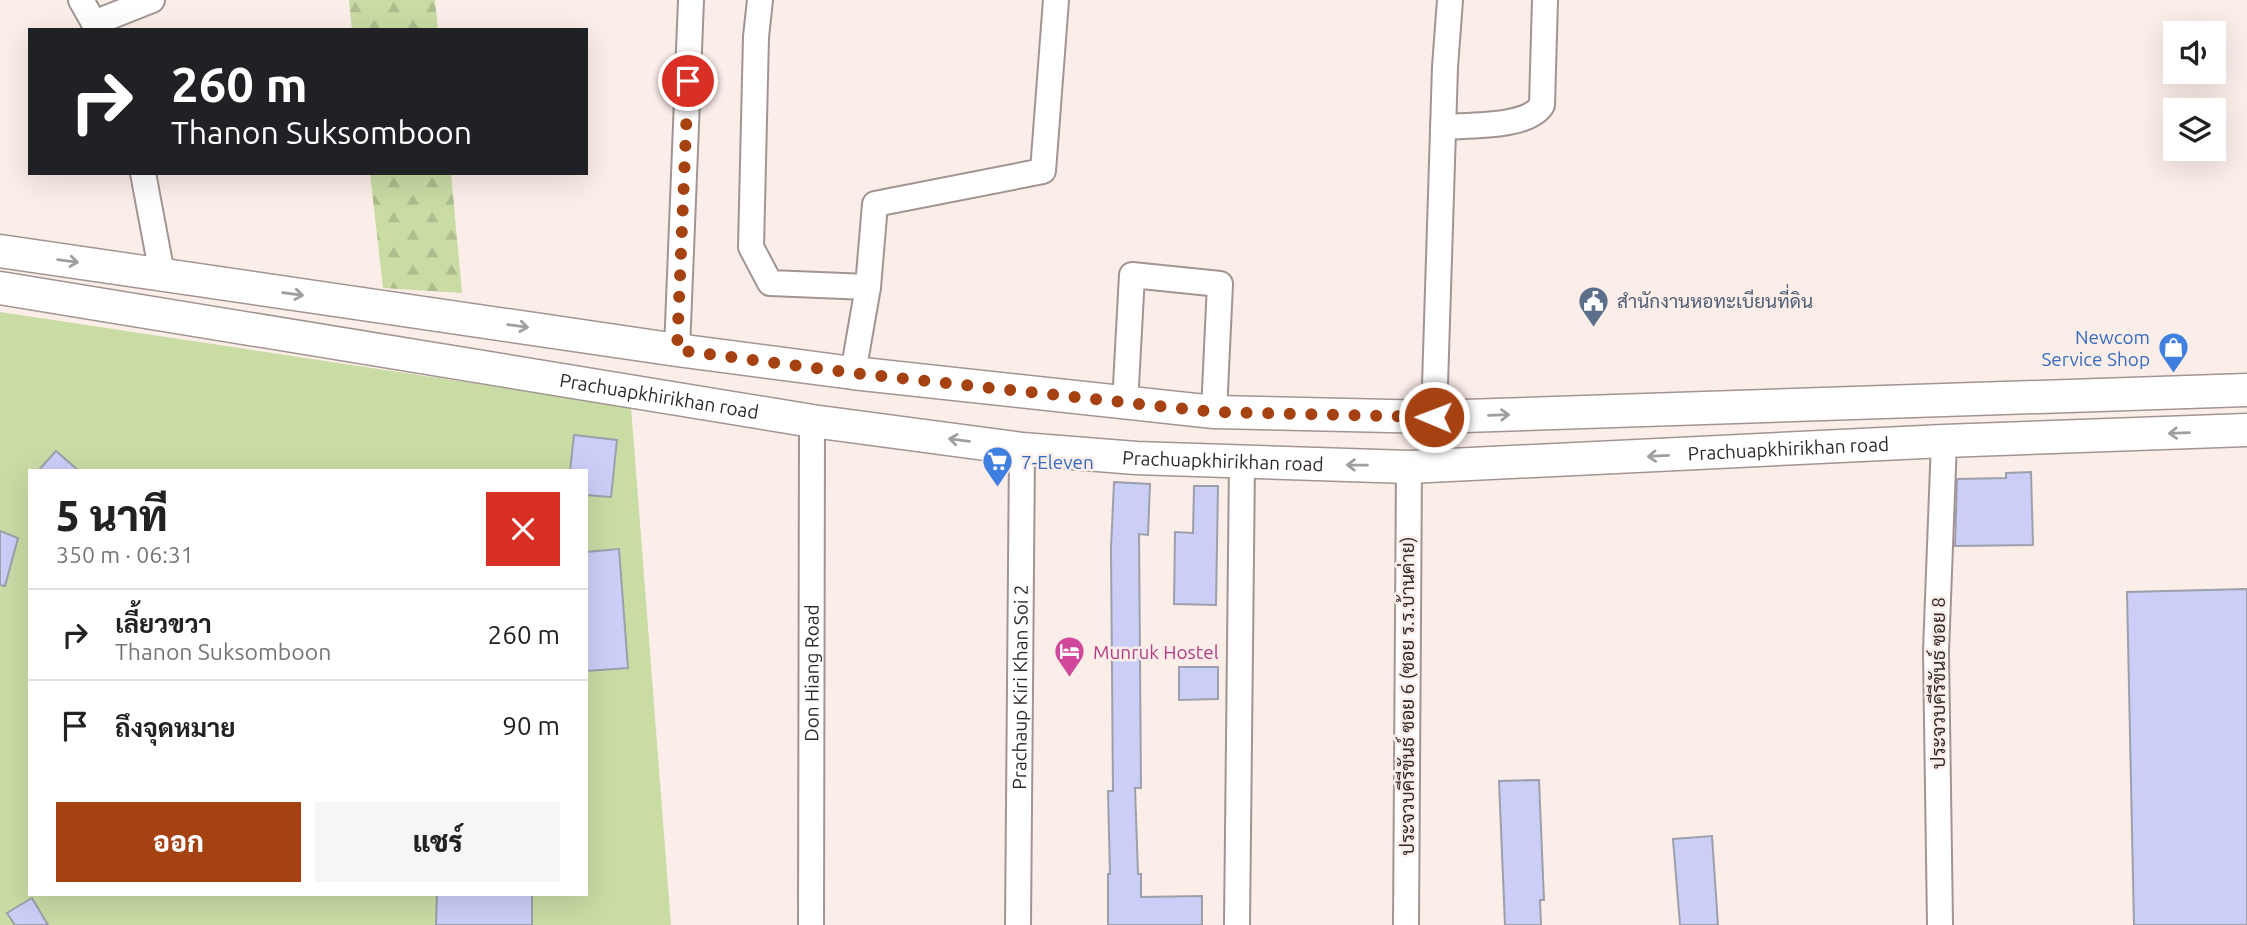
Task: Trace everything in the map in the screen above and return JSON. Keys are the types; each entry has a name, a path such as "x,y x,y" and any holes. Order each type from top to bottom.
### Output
{"main road":[{"path":"0,251 677,350 853,373 1214,412 1434,417 2247,390"},
{"name":"Prachuapkhirikhan road","path":"0,288 812,421 1022,449 1136,458 1409,467 2247,430"}],"street":[{"path":"82,0 96,26 152,0"},
{"path":"677,350 691,0"},
{"path":"760,0 756,37 751,247 770,282 868,287"},
{"path":"853,373 868,287 875,204 1043,171 1056,0"},
{"path":"1434,417 1443,127 1450,0"},
{"path":"1443,127 1515,120 1538,111 1542,105 1545,0"},
{"path":"143,175 162,275"},
{"path":"1125,404 1132,275 1220,284 1214,412"},
{"name":"Don Hiang Road","path":"811,925 812,421"},
{"name":"ประจวบคีรีขันธ์ ซอย 8","path":"1940,925 1936,651 1944,442"},
{"name":"Prachaup Kiri Khan Soi 2","path":"1018,925 1022,449"},
{"path":"1237,925 1242,462"},
{"name":"ประจวบคีรีขันธ์ ซอย 6 (ซอย ร.ร.บ้านค่าย)","path":"1406,925 1409,467"}],"green space":[{"path":"349,0 435,0 438,28 352,28"},
{"path":"370,175 451,175 462,293 383,288"},
{"path":"0,312 631,407 671,925 0,925"}],"building":[{"path":"574,435 617,440 611,497 588,495 588,469 570,469"},
{"path":"56,451 77,469 40,469"},
{"path":"2031,472 2033,545 1955,546 1957,479 2006,478 2006,473"},
{"path":"1114,482 1150,484 1148,535 1139,534 1141,788 1135,788 1141,897 1202,896 1202,925 1108,925 1108,791 1113,791 1111,549"},
{"path":"1194,486 1218,486 1216,605 1174,604 1175,532 1193,533"},
{"path":"0,531 18,538 5,586 0,585"},
{"path":"619,549 628,668 588,671 588,552"},
{"path":"2247,589 2247,925 2134,925 2127,592"},
{"path":"1179,667 1218,667 1218,699 1179,700"},
{"path":"1539,780 1544,900 1540,900 1541,925 1505,925 1499,781"},
{"path":"1712,836 1718,925 1680,925 1673,839"},
{"path":"437,896 532,896 532,925 436,925"},
{"path":"32,898 48,925 15,925 7,913"}],"place":[{"name":"สำนักงานหอทะเบียนที่ดิน","path":"1594,328"},
{"name":"Newcom Service Shop","path":"2173,375"},
{"name":"7-Eleven","path":"998,489"},
{"name":"Munruk Hostel","path":"1070,679"}],"route":[{"path":"688,81 677,350 853,373 1214,412 1434,417"}]}
